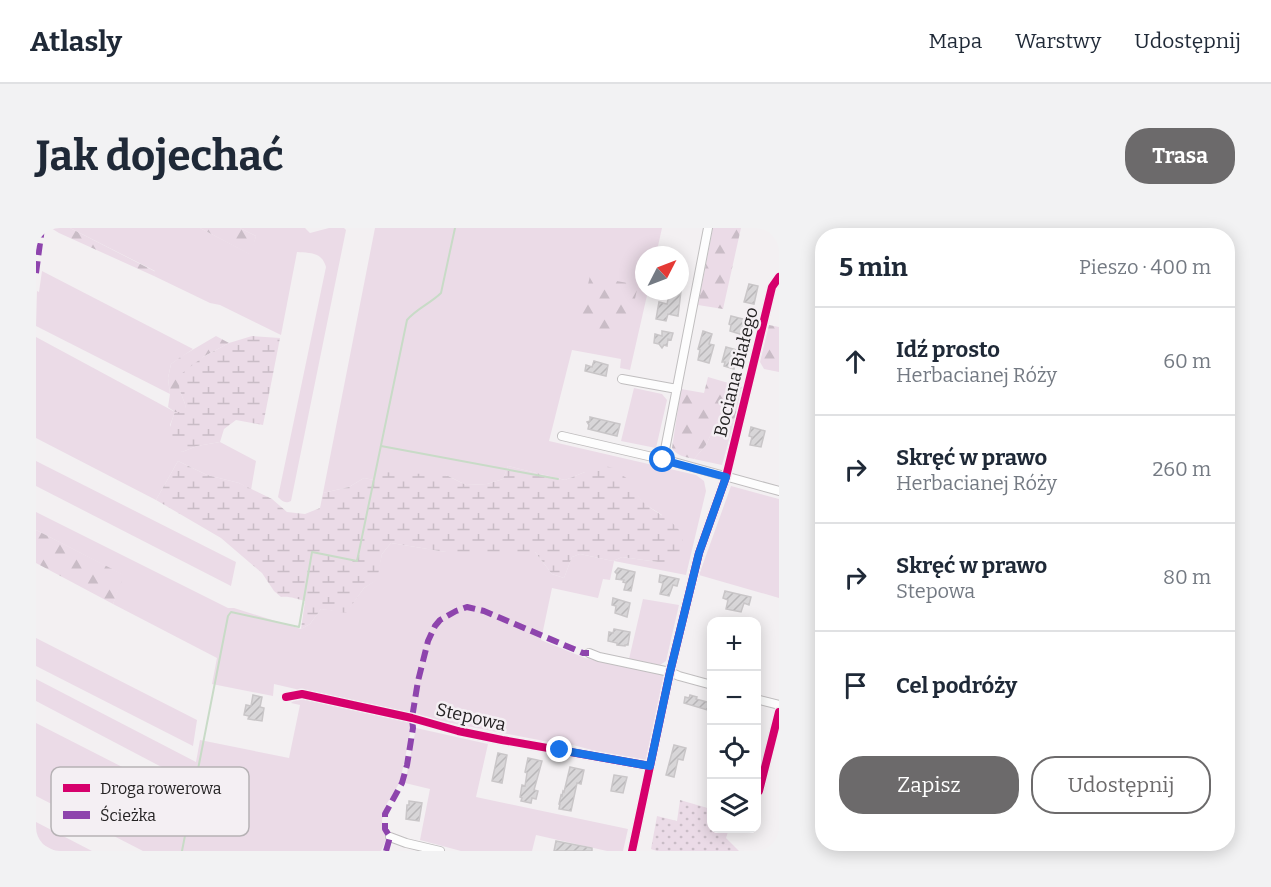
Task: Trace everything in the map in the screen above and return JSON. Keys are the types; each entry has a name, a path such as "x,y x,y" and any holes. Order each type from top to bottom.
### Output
{"street":[{"path":"663,460 708,228"},
{"name":"Bociana Białego","path":"632,851 670,672 699,553 726,477 772,287 779,277"},
{"path":"622,379 677,389"},
{"path":"562,436 779,491"},
{"path":"589,653 670,672 707,684"},
{"name":"Stepowa","path":"286,697 303,694 412,718 458,731 650,766"},
{"path":"761,700 779,705"},
{"path":"761,783 779,712"},
{"path":"390,837 440,851"}],"green space":[{"path":"51,228 70,228 156,272 154,276"},
{"path":"70,228 200,228 250,254 256,236 240,228 305,228 310,233 329,228 346,230 291,501 285,502 278,497 326,267 322,258 315,254 297,252 281,335 154,276 155,271"},
{"path":"200,228 240,228 256,236 251,255"},
{"path":"375,228 662,228 658,246 635,246 635,300 646,300 630,370 620,368 621,359 572,350 549,441 696,475 704,481 706,491 686,575 614,561 610,580 603,579 598,598 552,588 541,640 585,658 663,675 665,680 647,761 637,762 573,745 399,713 274,684 273,696 212,684 217,658 113,604 123,575 36,530 36,512 228,608 301,629 310,624 321,609 346,612 364,588 376,580 382,554 391,543 446,552 535,552 552,574 564,578 572,557 580,554 613,561 622,557 658,562 662,515 643,503 635,492 585,472 565,480 508,466 503,479 487,484 466,485 446,475 374,480 364,478 349,487 323,493"},
{"path":"713,228 741,228 723,309 698,305"},
{"path":"42,271 193,349 171,364 168,378 170,394 36,326 37,291 39,292"},
{"path":"590,276 635,284 635,299 627,335 578,326"},
{"path":"769,325 779,327 779,372 764,369 760,362"},
{"path":"216,336 229,343 203,357 179,388 187,413 175,412 168,407 170,394 168,378 171,364"},
{"path":"252,336 280,338 263,425 236,420 224,429 220,442 197,446 182,452 172,437 170,429 175,412 186,412 179,388 181,374 203,357 229,343"},
{"path":"36,337 175,412 170,425 182,452 197,446 220,442 256,461 251,490 239,483 207,475 178,461 156,500 36,438"},
{"path":"708,377 742,387 733,426 717,421 706,445 694,459 684,457 672,448 681,389 704,393"},
{"path":"634,388 662,394 667,400 656,448 621,441"},
{"path":"717,421 733,426 722,465 694,459 706,445"},
{"path":"36,461 236,562 231,586 36,486"},
{"path":"178,461 207,475 239,483 272,499 287,512 305,514 320,508 323,493 349,487 364,478 374,480 380,472 446,475 466,485 487,484 503,479 508,466 565,480 597,464 613,468 633,483 640,499 679,530 684,548 676,563 622,557 613,561 580,554 572,557 564,578 552,574 535,552 446,552 391,543 382,554 377,580 364,588 346,613 321,609 310,624 301,629 305,601 281,597 262,573 221,538 156,500"},
{"path":"731,486 779,499 779,598 699,575"},
{"path":"36,530 124,575 113,604 36,563"},
{"path":"643,599 679,605 666,661 660,665 629,659"},
{"path":"36,638 197,720 193,746 36,666"},
{"path":"36,679 196,762 200,740 289,758 300,705 291,703 297,697 409,720 410,734 400,782 386,805 382,820 387,838 381,851 143,851 114,836 249,836 249,767 162,767 36,701"},
{"path":"36,723 122,767 51,767 51,804 36,796"},
{"path":"416,728 488,744 476,797 628,829 623,851 607,851 536,835 532,851 461,851 420,840 430,789 405,783"},
{"path":"680,800 707,808 707,833 728,833 726,838 739,851 657,851 651,849 657,816 677,821"},
{"path":"36,822 51,830 51,836 63,836 92,851 55,851 36,841"}],"building":[{"path":"749,284 758,286 754,304 744,302"},
{"path":"668,300 680,300 678,316 668,314 666,321 656,319 659,302 667,304"},
{"path":"731,316 747,320 743,335 730,331"},
{"path":"662,331 673,333 671,340 668,339 667,346 664,345 662,348 659,344 654,343 655,334 662,336"},
{"path":"703,331 712,334 709,344 714,345 709,363 698,360 700,350 698,349"},
{"path":"726,347 744,352 742,359 737,358 734,369 724,366 725,362 722,362"},
{"path":"594,361 608,365 606,376 585,371 586,365 592,367"},
{"path":"590,417 620,424 617,436 588,429 587,422 590,421"},
{"path":"751,427 765,431 761,447 750,445"},
{"path":"618,568 635,572 631,591 624,590 626,583 623,582 624,580 616,579 615,572"},
{"path":"660,575 679,579 677,586 673,585 669,596 660,594 663,583 659,582"},
{"path":"725,591 751,597 749,605 744,603 741,612 726,609 728,600 723,598"},
{"path":"613,598 630,603 627,617 615,613 616,606 612,605"},
{"path":"614,629 630,632 628,645 617,645 617,643 608,641 609,632 613,633"},
{"path":"253,695 262,697 260,707 264,708 262,721 248,719 249,716 244,715 246,705 251,706"},
{"path":"690,695 707,702 707,710 684,703 685,697 689,698"},
{"path":"674,745 686,748 683,760 678,759 674,777 666,775"},
{"path":"498,753 507,755 502,783 492,781"},
{"path":"528,758 542,761 534,790 538,791 536,799 532,798 531,803 521,801 520,797 522,785 525,786"},
{"path":"570,767 584,770 581,784 577,783 571,811 559,809"},
{"path":"614,775 627,777 623,793 611,791"},
{"path":"409,801 422,803 419,821 406,819"},
{"path":"556,841 592,848 592,851 554,851"}],"waterway":[{"path":"198,767 228,616 231,612 299,627 312,552 357,561 407,320 441,293 455,228"},
{"path":"381,446 558,479"},
{"path":"182,851 185,836"}],"marked path":[{"path":"36,273 42,228"},
{"path":"386,851 390,837 385,829 385,814 402,783 413,728 412,718 418,681 428,641 440,620 467,607 484,611 583,653 589,653"}],"cycle path":[{"path":"632,851 670,672 699,553 726,477 772,287 779,277"},
{"path":"286,697 302,694 412,718 458,731 650,766"},
{"path":"761,783 779,712"}],"route":[{"path":"560,750 650,766 699,553 726,477 663,460"}]}
